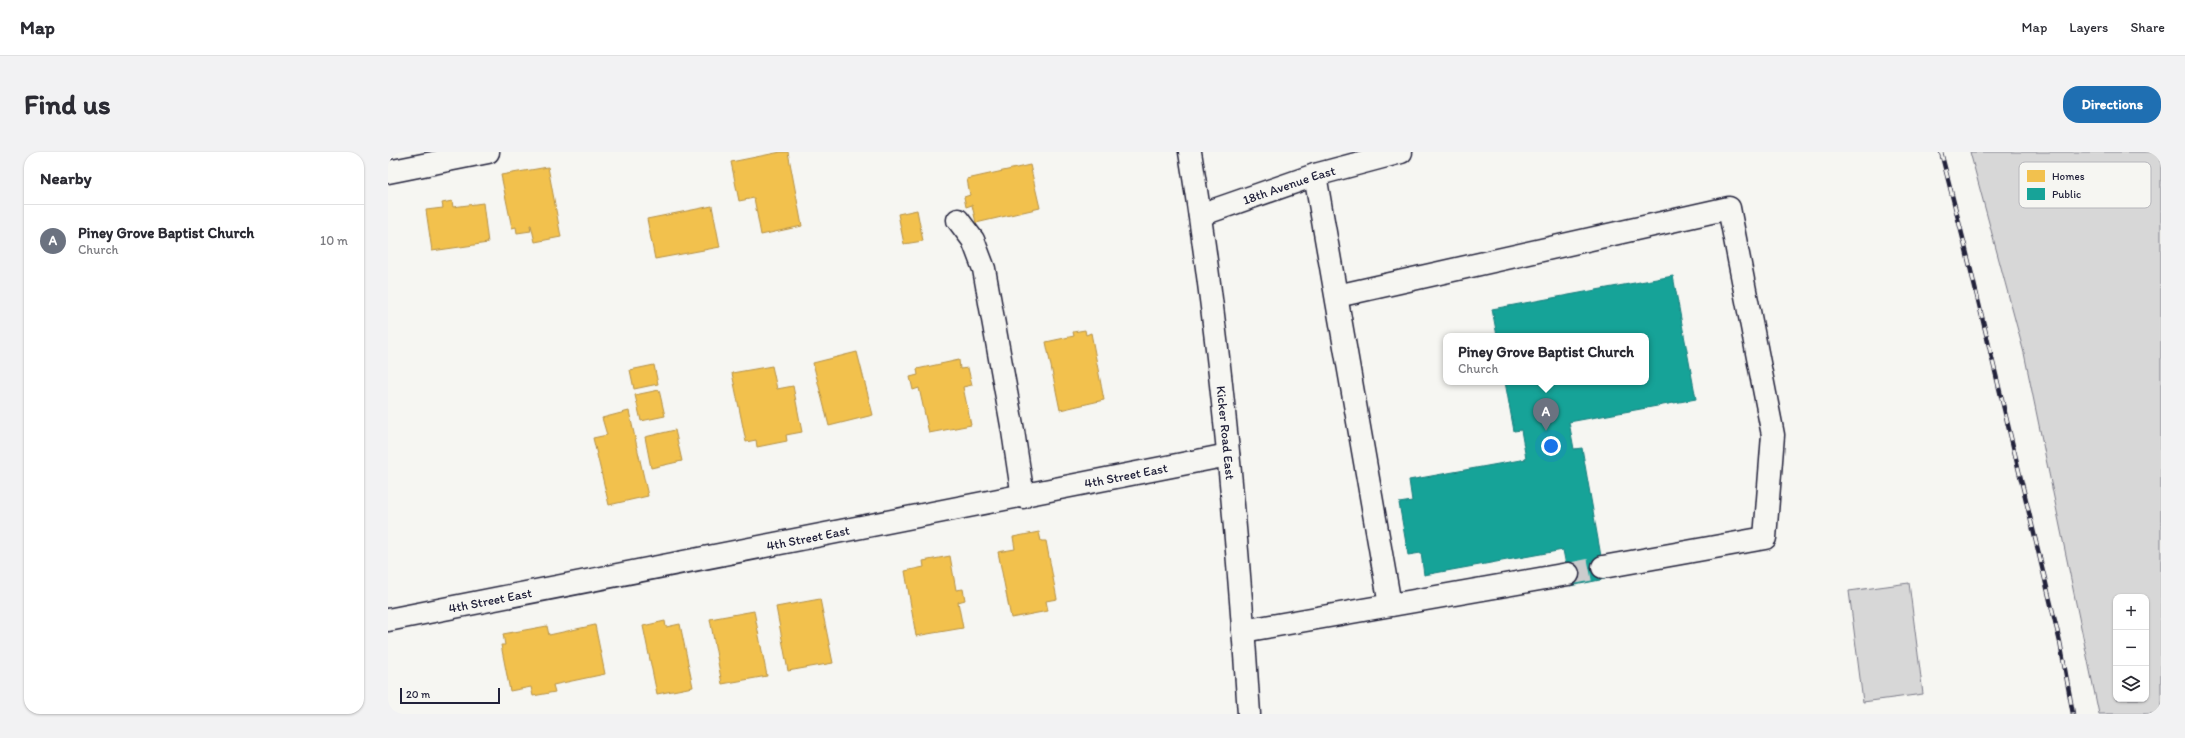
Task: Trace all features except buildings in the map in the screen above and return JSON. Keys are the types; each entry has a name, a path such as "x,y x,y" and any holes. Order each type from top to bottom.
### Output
{"street":[{"path":"388,172 488,152"},
{"name":"Kicker Road East","path":"1190,152 1200,214 1228,455 1249,714"},
{"name":"18th Avenue East","path":"1200,214 1315,175 1401,152"},
{"path":"1315,175 1390,605"},
{"path":"1336,296 1729,208 1773,435 1765,538 1603,567"},
{"path":"958,220 973,240 984,270 1013,431 1023,497"},
{"name":"4th Street East","path":"388,620 966,506 1023,497 1228,455"},
{"path":"1243,631 1568,574"}],"shaded area":[{"path":"1970,152 2161,152 2161,714 2099,714 2024,353"},
{"path":"1909,583 1923,694 1863,702 1849,591"}],"tunnel":[{"path":"1568,574 1603,567"}],"railway":[{"path":"1941,152 2060,642 2073,714"}],"place":[{"name":"Piney Grove Baptist Church","path":"1546,431"}]}
